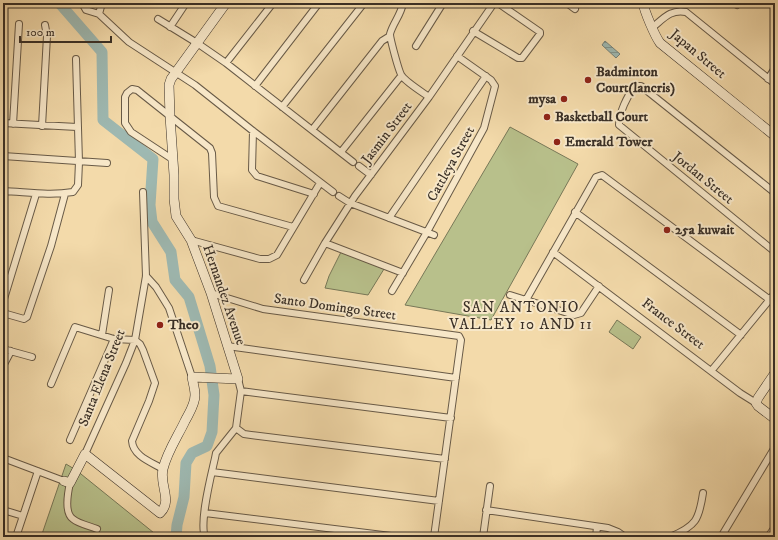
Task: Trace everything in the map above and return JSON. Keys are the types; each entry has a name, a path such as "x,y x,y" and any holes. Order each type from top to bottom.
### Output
{"street":[{"path":"82,3 86,10 99,14 129,42 195,85 253,132 333,192"},
{"path":"99,14 101,3"},
{"path":"170,27 186,3"},
{"name":"Hernandez Avenue","path":"226,3 176,72 169,85 176,216 191,240 211,293 238,379 241,391 236,428"},
{"path":"226,64 273,3"},
{"path":"254,86 319,3"},
{"path":"282,107 364,3"},
{"path":"404,3 390,36 401,76 429,97"},
{"path":"416,46 443,3"},
{"name":"Jasmin Street","path":"304,280 325,242 350,203 429,97 473,31 494,3"},
{"path":"473,31 518,58 522,58 540,32 498,3"},
{"path":"567,3 575,9"},
{"path":"643,3 644,10 653,27"},
{"path":"734,3 737,5 738,3"},
{"name":"Japan Street","path":"775,84 686,12 679,10 672,12 653,27 656,37 660,43 775,136"},
{"path":"158,19 197,43 226,64 353,162"},
{"path":"13,124 19,24"},
{"path":"42,126 47,36 45,25"},
{"path":"312,130 382,41 390,36"},
{"path":"389,218 486,76 457,56"},
{"path":"3,200 4,191 36,194 65,194 73,192 78,185 76,59"},
{"path":"768,79 775,68"},
{"path":"341,152 401,76"},
{"name":"Cattleya Street","path":"392,291 427,232 484,128 495,86 486,76"},
{"name":"Jordan Street","path":"775,193 641,86 635,86 630,92 619,119 619,125 775,252"},
{"path":"172,159 127,128 125,123 125,98 127,93 132,89 137,90 210,148 212,153 214,197 218,206 293,227"},
{"path":"3,123 77,127"},
{"path":"253,132 252,170 257,176 314,194"},
{"path":"3,156 107,163"},
{"path":"359,166 371,175"},
{"path":"526,300 596,177 602,175 770,300"},
{"path":"191,240 260,259 269,259 277,255 320,183"},
{"name":"Santa Elena Street","path":"97,528 73,519 68,513 67,482 85,454 135,340 146,276 143,192"},
{"path":"3,302 36,194"},
{"path":"3,313 24,319 28,316 51,246 65,194"},
{"path":"339,196 350,203 434,235"},
{"path":"575,212 741,335"},
{"path":"325,242 403,273"},
{"name":"France Street","path":"553,252 756,403 775,419"},
{"path":"85,454 160,513 164,509 166,500 162,481 163,469 193,405 195,395 192,377 169,308 156,287 146,276"},
{"path":"510,295 574,315 581,313 599,286"},
{"path":"102,335 109,290"},
{"name":"Santo Domingo Street","path":"211,293 263,308 458,336 461,340 456,378"},
{"path":"712,370 775,293"},
{"path":"51,384 75,326 114,339 135,340 140,344 143,350 155,383 132,441 132,447 137,453 163,469"},
{"path":"70,440 114,339"},
{"path":"227,346 456,378 434,537"},
{"path":"3,349 32,357"},
{"path":"3,366 11,351"},
{"path":"756,403 775,373"},
{"path":"192,377 238,379"},
{"path":"241,391 451,418"},
{"path":"205,537 203,531 205,513 216,453 236,428 244,434 445,459"},
{"path":"720,537 775,447"},
{"path":"3,458 67,482"},
{"path":"16,537 38,471"},
{"path":"212,472 439,501"},
{"path":"483,537 490,486"},
{"path":"670,537 684,531 696,520 703,493"},
{"path":"3,510 23,516"},
{"path":"486,510 608,528 625,537"},
{"path":"205,513 398,537"},
{"path":"596,537 597,527"},
{"path":"768,537 775,527"}],"green space":[{"path":"510,127 578,164 491,320 405,305"},
{"path":"341,252 384,269 368,295 325,288 329,276"},
{"path":"617,320 641,337 633,349 609,332"},
{"path":"66,464 76,470 159,537 41,537"}],"water":[{"path":"605,41 620,54 616,58 602,45"}],"waterway":[{"path":"61,3 61,5 102,52 103,120 153,159 150,205 152,222 171,252 175,280 189,297 210,366 214,395 212,432 207,446 192,453 186,463 184,497 177,525 176,537"}],"place":[{"name":"Badminton Court(lancris)","path":"588,80"},
{"name":"mysa","path":"564,99"},
{"name":"Basketball Court","path":"547,117"},
{"name":"Emerald Tower","path":"557,142"},
{"name":"25a kuwait","path":"667,230"},
{"name":"Theo","path":"160,325"}],"district":[{"name":"SAN ANTONIO VALLEY 10 AND 11","path":"521,316"}]}
